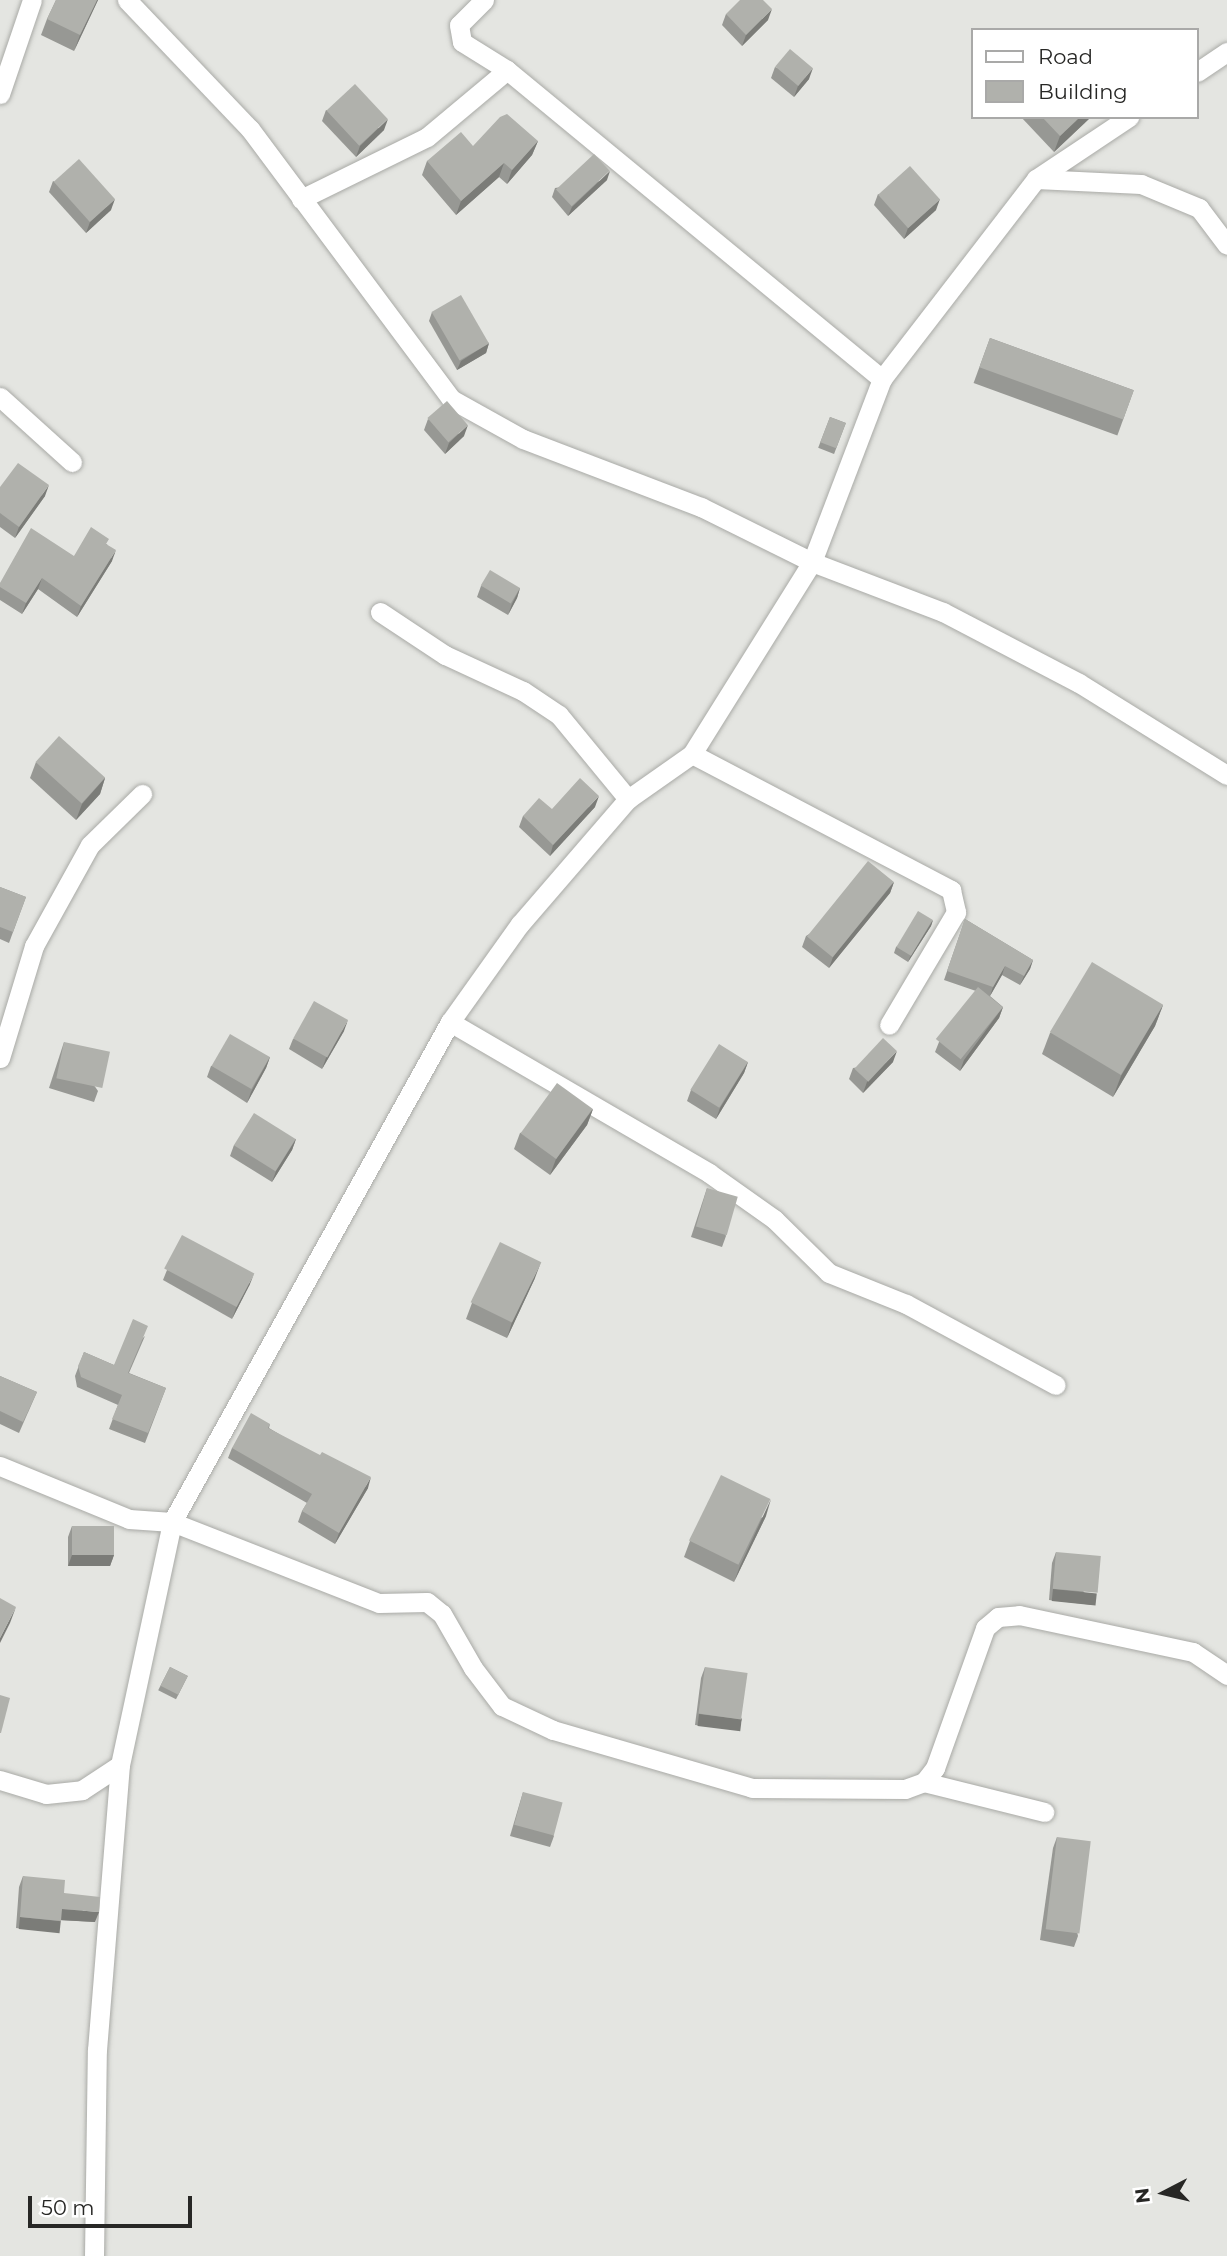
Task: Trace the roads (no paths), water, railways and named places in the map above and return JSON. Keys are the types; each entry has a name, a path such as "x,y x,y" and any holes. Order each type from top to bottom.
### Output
{"street":[{"path":"0,94 32,0"},
{"path":"127,0 250,129 451,399 523,439 701,506 813,562 943,612 1079,683 1227,775"},
{"path":"484,0 459,25 462,42 507,70 882,379"},
{"path":"1199,71 1227,52"},
{"path":"301,199 427,137 507,70"},
{"path":"94,2256 97,2050 120,1765 172,1522 450,1022 520,924 628,799 692,754 813,562 882,379 1036,179 1126,119"},
{"path":"1036,179 1142,184 1199,208 1227,244"},
{"path":"0,397 72,462"},
{"path":"380,612 444,655 523,691 559,715 628,799"},
{"path":"692,754 951,891 956,912 889,1025"},
{"path":"0,1058 34,946 90,845 142,794"},
{"path":"450,1022 709,1173 774,1219 829,1273 906,1304 1056,1385"},
{"path":"0,1466 129,1519 172,1522 379,1603 427,1602 442,1614 473,1668 502,1706 553,1730 752,1788 905,1789 924,1782 935,1768 985,1628 999,1617 1019,1615 1193,1652 1227,1675"},
{"path":"0,1780 46,1794 82,1790 120,1765"},
{"path":"924,1782 1044,1812"}]}
